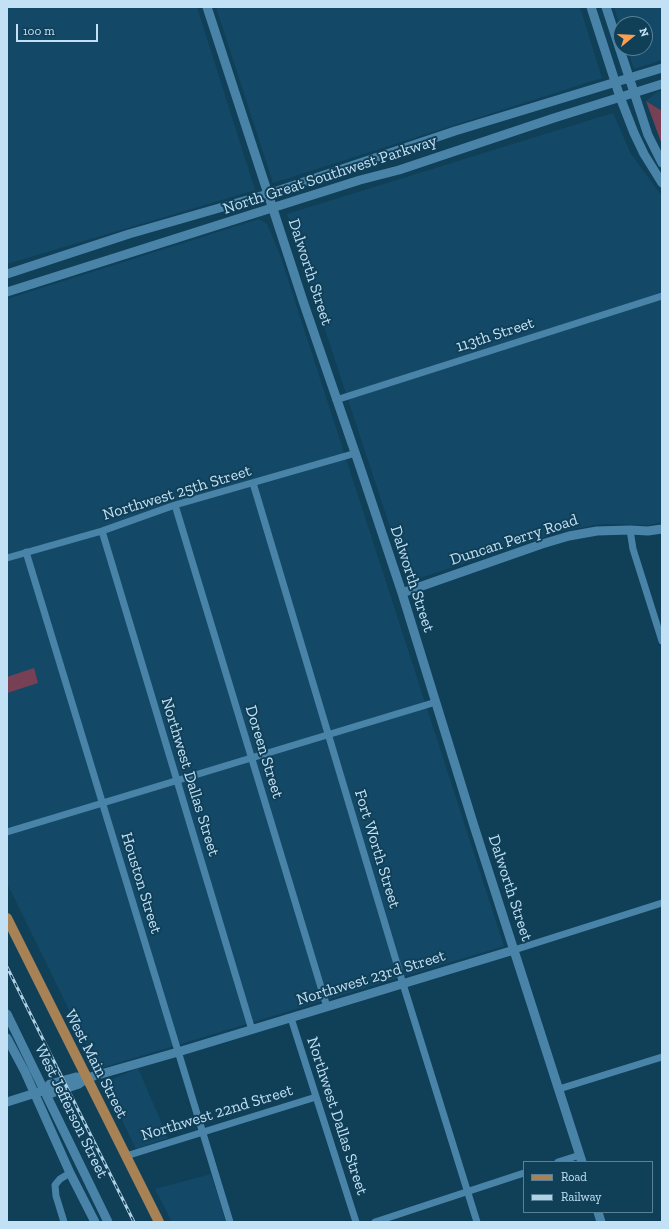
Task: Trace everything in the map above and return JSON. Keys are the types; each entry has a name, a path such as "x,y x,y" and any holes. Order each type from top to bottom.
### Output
{"main road":[{"name":"West Main Street","path":"7,918 159,1222"}],"street":[{"name":"Dalworth Street","path":"208,7 336,400 356,453 402,593 474,826 581,1158"},
{"path":"591,7 620,97 634,133 644,154 662,183"},
{"path":"606,7 633,94 648,135 662,163"},
{"name":"North Great Southwest Parkway","path":"7,274 129,234 268,194 455,132 662,68"},
{"name":"North Great Southwest Parkway","path":"7,292 273,209 360,180 401,169 662,84"},
{"path":"40,263 45,280"},
{"name":"113th Street","path":"336,400 662,296"},
{"name":"Northwest 25th Street","path":"7,558 102,531 175,505 356,453"},
{"name":"Fort Worth Street","path":"253,483 403,984 477,1222"},
{"name":"Doreen Street","path":"175,505 327,1007"},
{"name":"Duncan Perry Road","path":"402,593 569,536 597,530 648,531 662,529"},
{"path":"630,530 633,549 662,641"},
{"name":"Northwest Dallas Street","path":"102,531 252,1030"},
{"name":"Houston Street","path":"26,552 230,1222"},
{"path":"7,832 436,702"},
{"name":"Northwest 23rd Street","path":"7,1102 45,1090 50,1084 76,1077 87,1078 178,1052 514,950 662,903"},
{"name":"West Jefferson Street","path":"7,1014 108,1222"},
{"name":"Northwest Dallas Street","path":"291,1018 356,1222"},
{"name":"West Jefferson Street","path":"7,1038 25,1072 70,1173 95,1222"},
{"path":"559,1089 662,1057"},
{"name":"Northwest 22nd Street","path":"126,1156 316,1097"},
{"path":"564,1161 581,1158"},
{"path":"64,1222 56,1196 55,1185 60,1179 70,1173"},
{"path":"375,1222 523,1173"}],"shaded area":[{"path":"7,7 197,7 255,190 7,264"},
{"path":"216,7 580,7 602,78 273,183"},
{"path":"614,7 662,7 662,60 634,69 630,56 653,56 653,16 617,16"},
{"path":"662,91 662,111 646,101 657,92"},
{"path":"646,101 662,111 662,143 661,142"},
{"path":"613,113 631,154 662,196 662,522 649,525 601,524 563,531 408,582 287,214"},
{"path":"259,219 267,224 280,255 504,946 98,1069 7,883 7,299"},
{"path":"34,668 38,683 7,693 7,677"},
{"path":"138,1068 168,1138 136,1149 104,1083"},
{"path":"211,1174 226,1222 172,1222 155,1189"}],"railway":[{"path":"7,967 134,1222"}]}
